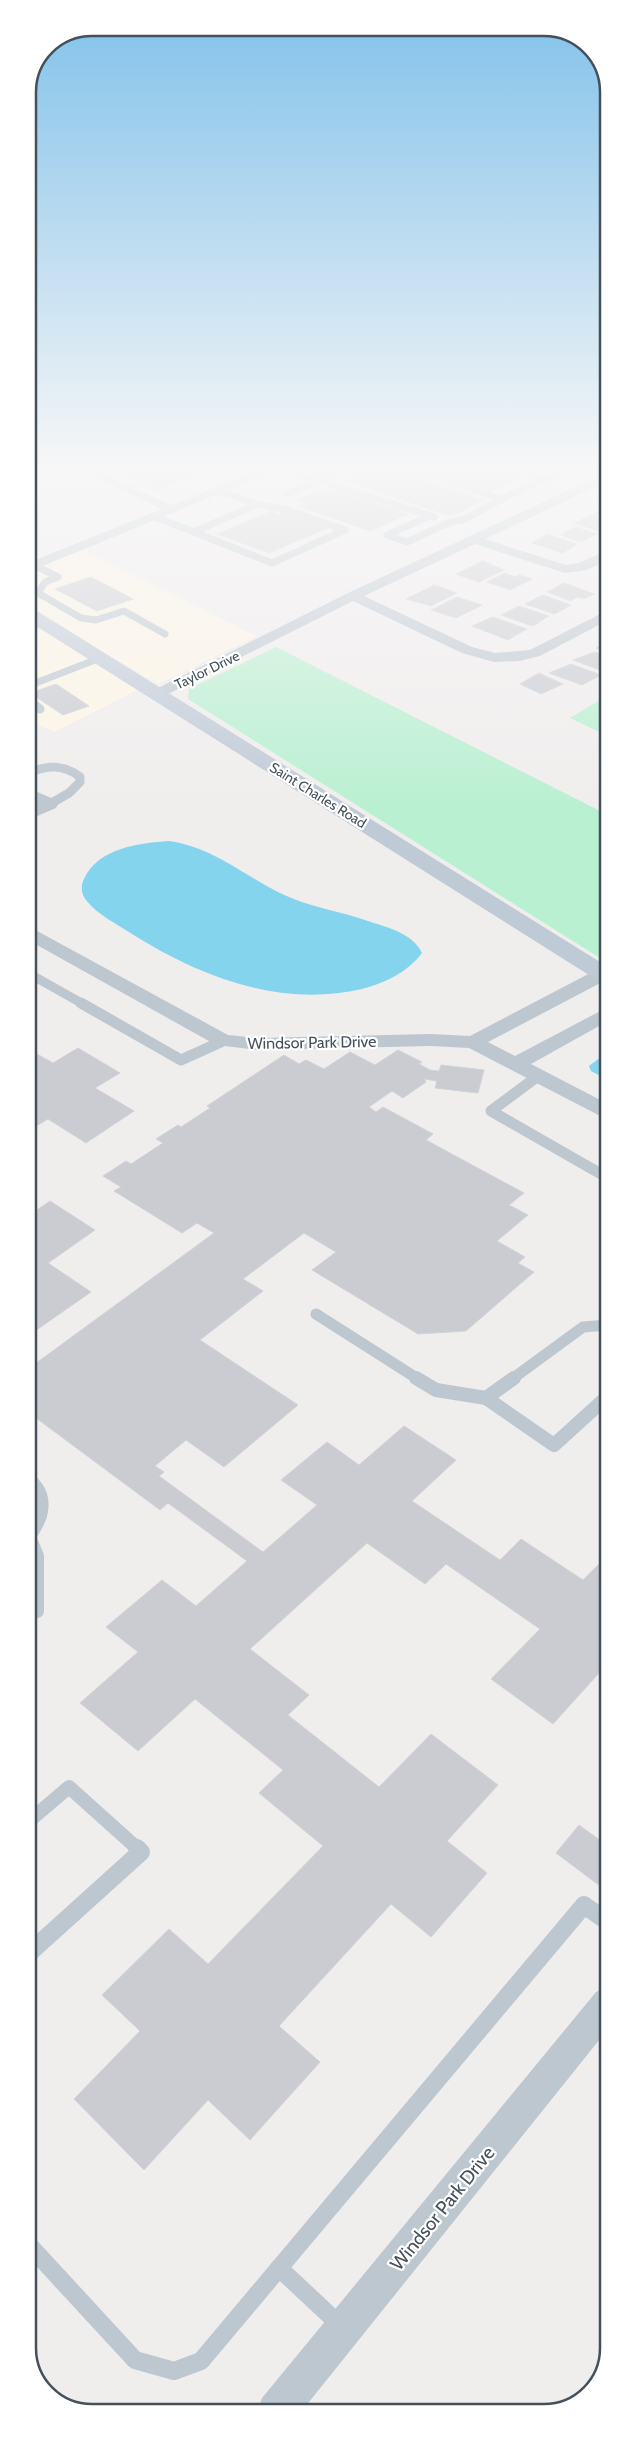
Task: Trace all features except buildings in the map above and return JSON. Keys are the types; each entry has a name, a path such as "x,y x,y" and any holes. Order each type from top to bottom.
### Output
{"street":[{"name":"Taylor Drive","path":"157,694 383,582"},
{"path":"353,596 467,650 494,658 519,657 534,653 600,618"},
{"name":"Saint Charles Road","path":"36,618 600,971"},
{"path":"36,797 50,804"},
{"path":"36,811 50,804"},
{"name":"Windsor Park Drive","path":"36,937 223,1041 259,1044 430,1040 473,1042 600,1109"},
{"path":"473,1042 600,978"},
{"path":"516,1064 600,1017"},
{"name":"Windsor Park Drive","path":"283,2404 600,2013"}],"lane":[{"path":"45,582 40,586 38,593 81,618 96,620 124,611 165,634"},
{"path":"36,683 100,658"},
{"path":"36,705 40,708"},
{"path":"36,770 47,767 59,767 74,772 80,777 80,782 69,793 50,804"},
{"path":"36,977 181,1060 223,1041"},
{"path":"538,1076 491,1111 600,1173"},
{"path":"316,1314 436,1390 486,1398 554,1445 600,1403"},
{"path":"486,1398 583,1327 600,1326"},
{"path":"36,1488 43,1502 43,1514 36,1528"},
{"path":"36,1554 36,1611"},
{"path":"36,1815 69,1787 141,1852 36,1947"},
{"path":"36,2253 135,2360 174,2372 201,2361 584,1905 600,1916"},
{"path":"279,2268 344,2329"}],"shaded area":[{"path":"36,582 148,582 257,636 158,684 36,613"},
{"path":"36,624 138,690 54,732 36,724"}],"green space":[{"path":"276,647 600,811 600,958 188,699 189,689"},
{"path":"600,700 600,732 570,718"}],"water":[{"path":"169,841 185,844 213,855 266,886 291,898 393,929 407,936 418,946 422,953 410,966 379,984 332,994 301,994 242,985 185,963 106,918 88,903 82,890 83,881 90,869 109,854 120,849 145,843"},
{"path":"600,1058 600,1076 591,1071 589,1066"}]}
